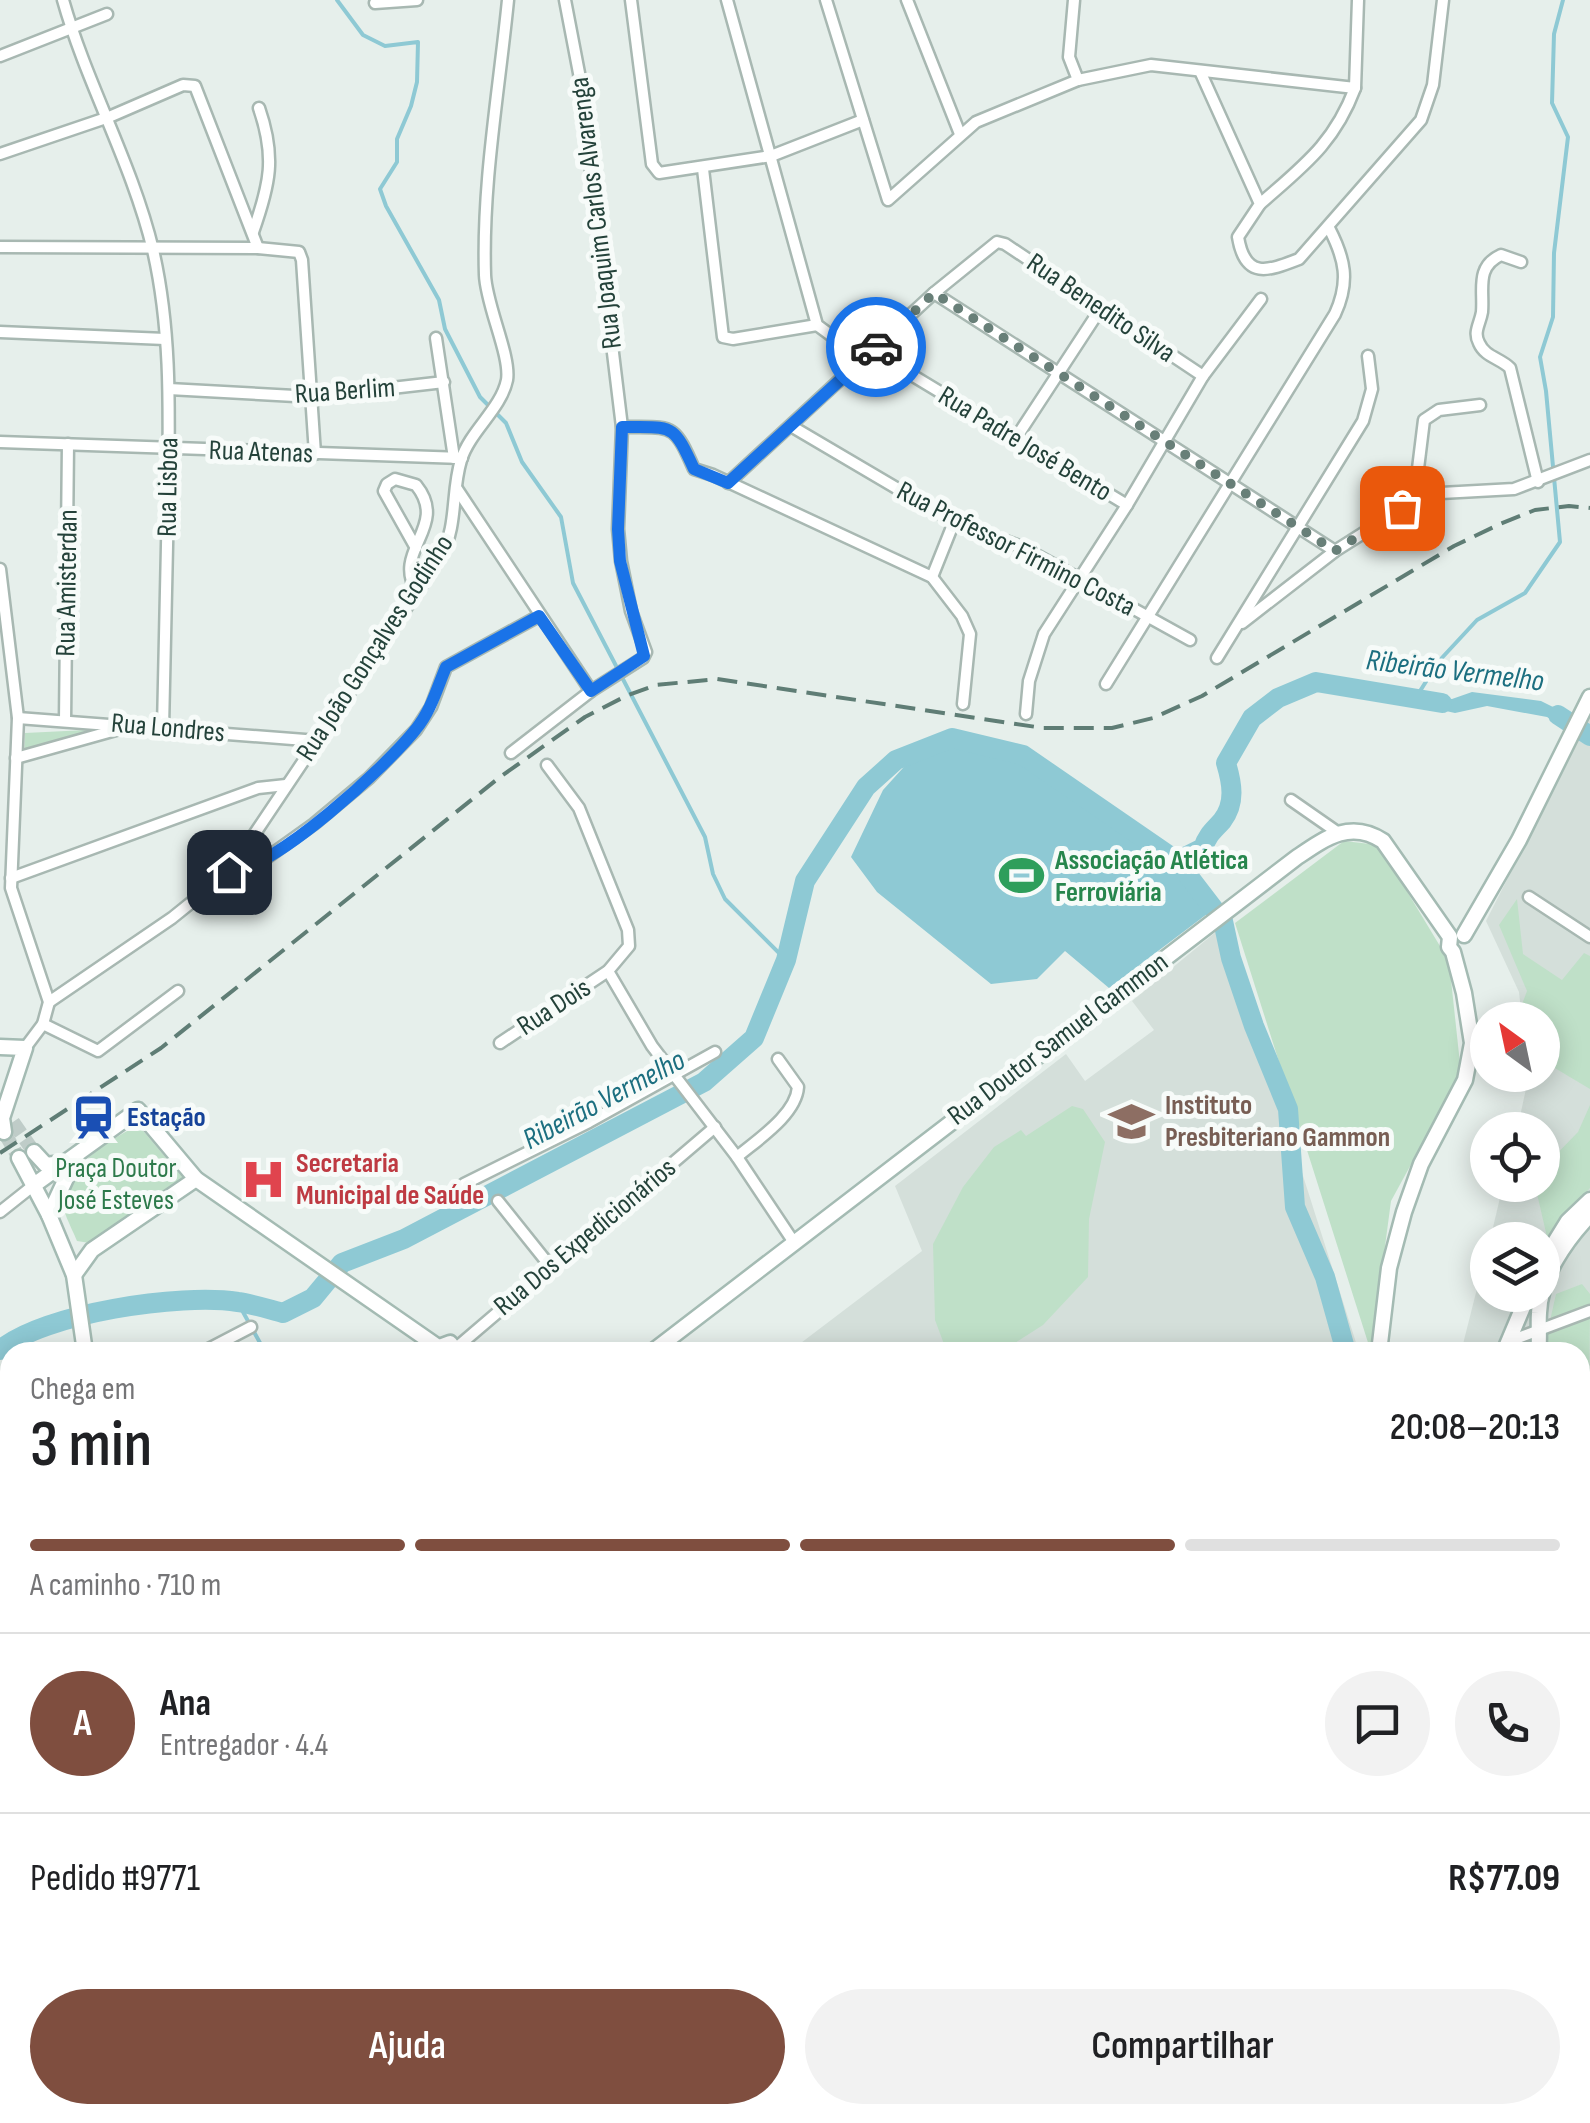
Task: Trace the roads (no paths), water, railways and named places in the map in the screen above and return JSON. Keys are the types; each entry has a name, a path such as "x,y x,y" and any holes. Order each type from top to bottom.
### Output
{"main road":[{"path":"1456,941 1518,840 1590,696"},
{"path":"1337,832 1360,831 1383,841 1456,941 1471,1029 1465,1080 1420,1164 1404,1212 1390,1268 1380,1342"},
{"name":"Rua Doutor Samuel Gammon","path":"665,1342 1200,930 1337,832"},
{"path":"0,1047 25,1048 2,1118 8,1127"},
{"path":"34,1185 138,1110 196,1179 436,1342"},
{"path":"76,1156 52,1166 27,1155 34,1185 74,1275 84,1342"},
{"path":"49,1215 76,1156"},
{"path":"74,1275 92,1250 196,1179"},
{"path":"1560,1234 1590,1200"},
{"path":"1539,1342 1538,1309 1560,1252 1590,1215"},
{"path":"61,1244 92,1250"},
{"path":"1509,1342 1521,1312"}],"street":[{"name":"Rua Lisboa","path":"63,0 109,117 152,248 165,338 169,389 163,728"},
{"path":"375,3 417,0"},
{"name":"Rua João Gonçalves Godinho","path":"229,872 450,541 458,458 504,390 508,375 485,281 484,239 508,0"},
{"name":"Rua Joaquim Carlos Alvarenga","path":"565,0 579,74 622,427 620,561 646,652 591,691"},
{"path":"631,0 652,164 663,175 772,156 864,120"},
{"path":"702,169 723,337 733,339 816,325 727,0"},
{"path":"826,0 888,200 976,122 1078,80 1151,65 1354,88"},
{"path":"907,0 960,134"},
{"path":"1074,0 1069,57 1078,80"},
{"path":"1358,0 1354,88 1343,120 1314,156 1260,204 1238,237 1240,253 1248,264 1261,270 1299,259 1402,144 1428,106 1443,0"},
{"path":"0,56 107,14"},
{"path":"1200,71 1260,204"},
{"path":"0,154 109,117 184,85 195,86 258,248"},
{"path":"252,233 269,182 269,138 260,108"},
{"path":"1106,684 1342,297 1344,259 1329,228"},
{"name":"Rua Benedito Silva","path":"934,293 988,247 1000,242 1202,376"},
{"path":"0,247 258,248 300,254 316,454"},
{"path":"1522,262 1500,256 1486,268 1476,335 1482,349 1510,368 1538,482"},
{"path":"728,483 934,293 1335,551"},
{"path":"1026,714 1036,655 1079,578 1127,505 1202,376 1261,299"},
{"path":"1016,438 1100,308"},
{"name":"Rua Padre José Bento","path":"816,325 1127,505"},
{"path":"0,332 165,338"},
{"path":"436,338 458,458"},
{"path":"1217,658 1363,421 1370,403 1372,373 1368,356"},
{"name":"Rua Berlim","path":"169,389 312,397 444,382"},
{"path":"1414,501 1426,416 1440,410 1480,405"},
{"name":"Rua Professor Firmino Costa","path":"792,426 954,522 1022,547 1190,640"},
{"path":"622,427 674,431 694,469 932,577 962,616 970,634 963,704"},
{"name":"Rua Atenas","path":"0,442 458,458"},
{"name":"Rua Amisterdan","path":"65,721 68,444"},
{"path":"1242,623 1335,551 1414,501 1441,492 1514,489 1590,460"},
{"path":"416,548 384,491 395,479 416,485 424,497 426,524 408,573 417,592"},
{"path":"457,488 591,691 511,752"},
{"path":"932,577 954,522"},
{"path":"0,569 18,718 13,898 49,1002 43,1024 25,1048"},
{"path":"49,1002 172,918 229,872 258,864 314,824 369,778 416,730 431,707 446,667 539,616"},
{"name":"Rua Londres","path":"18,718 318,741"},
{"path":"16,758 129,727"},
{"path":"547,765 586,824 628,930 629,946 608,971 675,1078 737,1157 795,1244"},
{"path":"11,878 258,788 286,784"},
{"path":"1291,800 1337,832"},
{"path":"1530,897 1590,937"},
{"name":"Rua Dois","path":"500,1042 608,971"},
{"path":"43,1024 98,1051 178,992"},
{"path":"464,1184 675,1078 716,1052"},
{"path":"737,1157 768,1130 798,1095 798,1087 778,1059"},
{"name":"Rua Dos Expedicionários","path":"458,1342 714,1128"},
{"path":"0,1212 34,1185"},
{"path":"498,1201 550,1266"},
{"path":"1518,1342 1590,1311"},
{"path":"223,1342 251,1327"}],"water":[{"path":"1472,692 1541,701 1573,717 1567,729 1547,717 1487,706 1455,713 1414,704 1422,695 1452,699"},
{"name":"Associação Atlética Ferroviária","path":"953,743 1010,756 1167,860 1207,914 1109,988 1065,951 1037,979 991,984 877,892 851,857 883,790 912,758"}],"waterway":[{"path":"337,0 363,35 385,46 418,42 417,82 397,139 397,162 380,189 386,206 439,300 445,329 480,397 506,423 522,462 561,517 573,583 705,837 713,874 725,899 786,960"},
{"path":"1415,699 1439,661 1477,620 1525,593 1560,542 1540,357 1553,317 1554,253 1568,137 1552,103 1554,34 1563,0"},
{"name":"Ribeirão Vermelho","path":"13,1342 80,1316 149,1303 213,1300 283,1313 313,1298 342,1263 404,1239 704,1082 754,1038 786,960 805,881 866,787 896,760 952,738 1023,755 1177,861 1203,848 1222,821 1232,793 1226,763 1252,718 1278,698 1316,682 1442,703"},
{"name":"Ribeirão Vermelho","path":"1558,715 1590,736"},
{"name":"Ribeirão Vermelho","path":"1177,861 1223,921 1254,1026 1288,1109 1295,1207 1325,1277 1343,1342"},
{"path":"237,1301 260,1342"}],"tunnel":[{"path":"13,1122 34,1152"},
{"path":"4,1132 19,1158"}],"railway":[{"path":"0,1153 161,1048 500,777 585,717 626,696 656,685 717,679 1043,728 1112,728 1153,718 1202,696 1454,546 1500,524 1535,510 1590,508"}],"place":[{"name":"Associação Atlética Ferroviária","path":"1022,876"},
{"name":"Estação","path":"94,1117"},
{"name":"Instituto Presbiteriano Gammon","path":"1132,1121"},
{"name":"Secretaria Municipal de Saúde","path":"263,1179"}],"park label":[{"name":"Praça Doutor José Esteves","path":"116,1184"}]}
